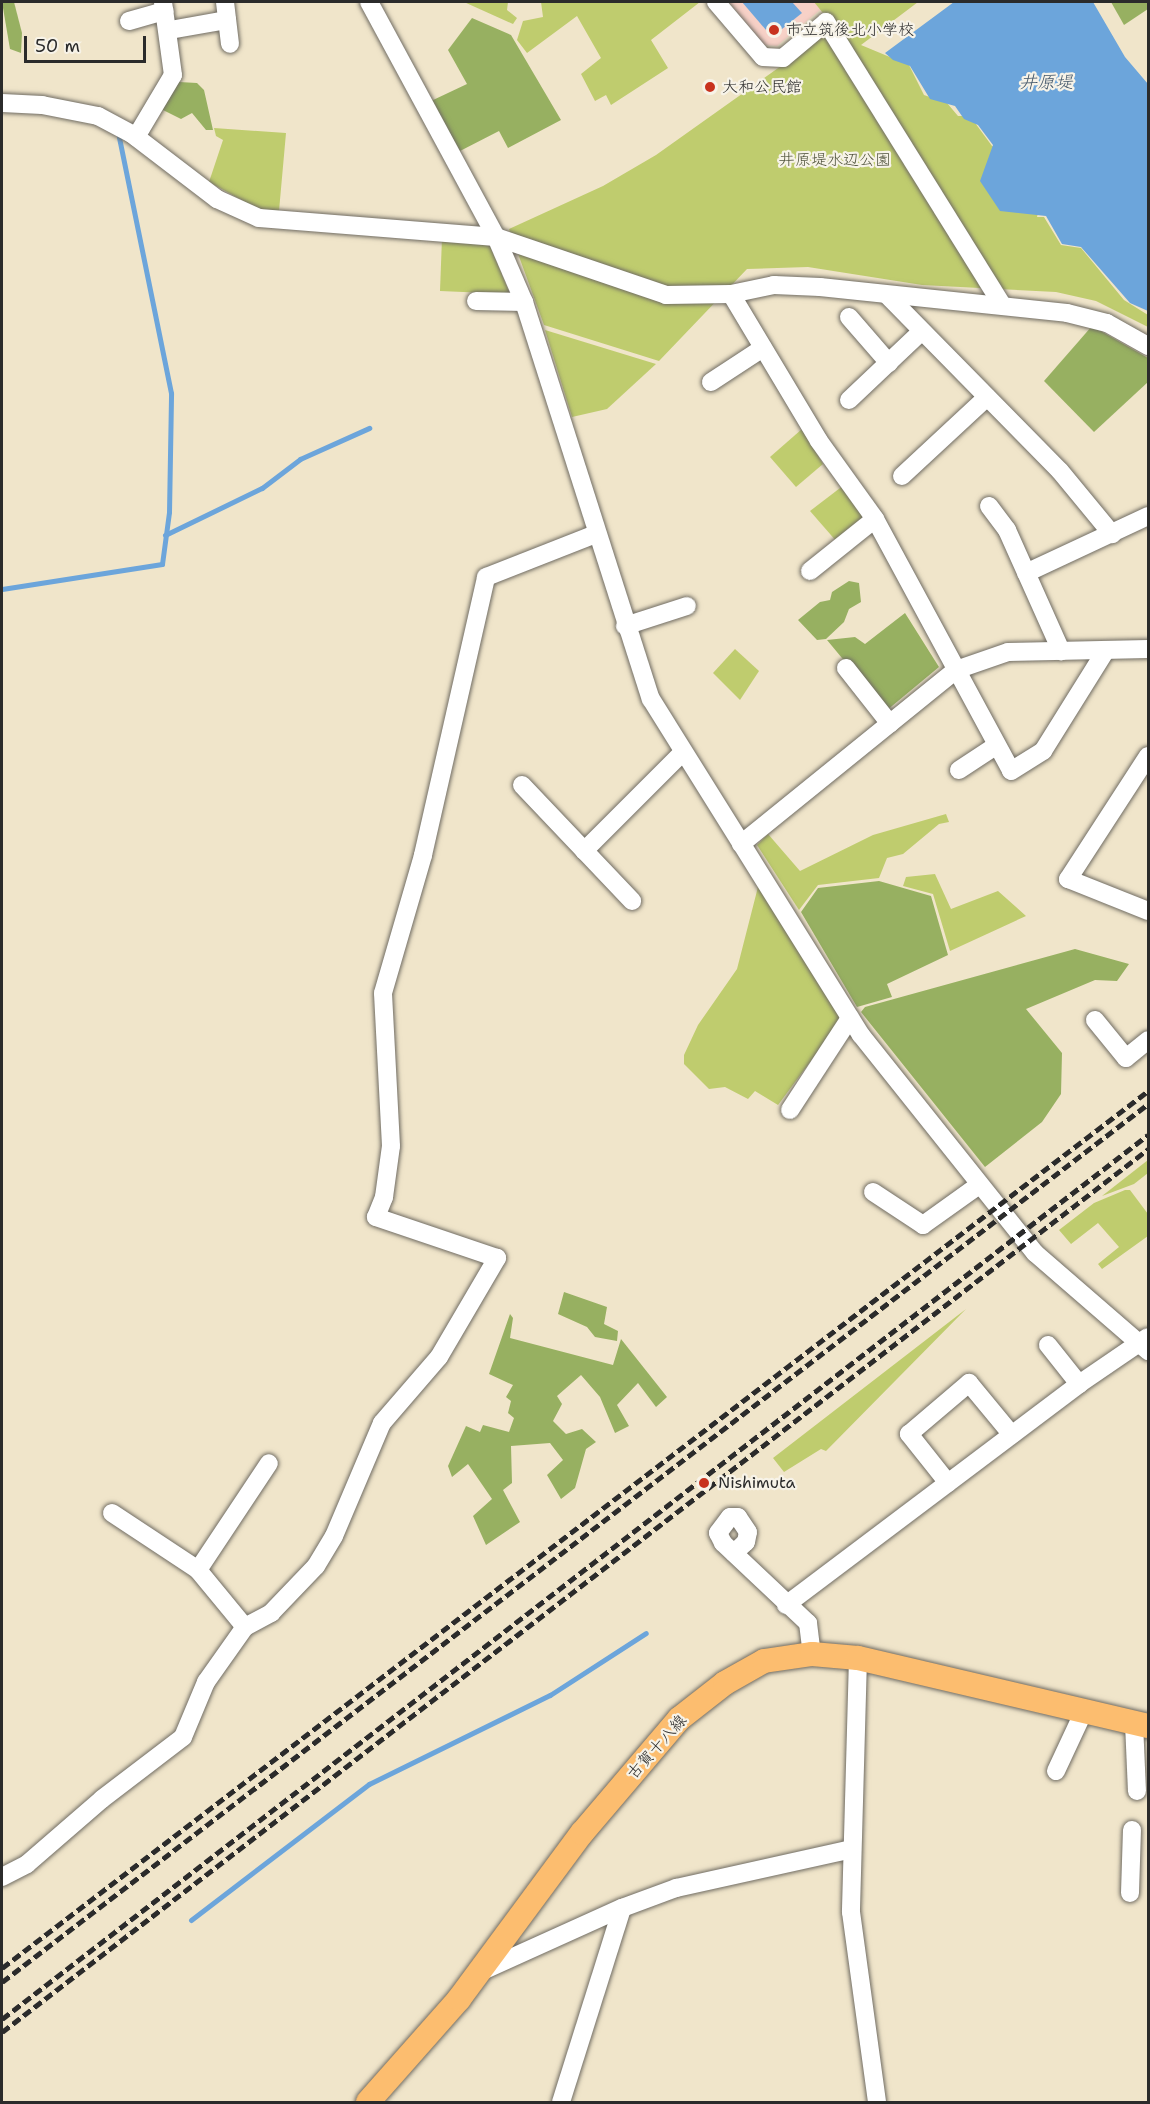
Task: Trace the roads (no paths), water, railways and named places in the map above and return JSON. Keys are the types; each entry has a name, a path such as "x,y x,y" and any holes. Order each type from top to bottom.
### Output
{"main road":[{"name":"古賀十八線","path":"368,2103 480,1972 582,1833 679,1719 725,1683 764,1661 812,1654 858,1658 1141,1724"}],"street":[{"path":"225,2 230,44"},
{"path":"369,2 496,237 524,302 625,626 651,699 850,1018 979,1185 1035,1253 1145,1343 1079,1384 786,1605"},
{"path":"716,2 763,57 783,58 826,22 1002,305"},
{"path":"129,21 164,6 170,30 173,75 136,137"},
{"path":"170,30 227,20"},
{"path":"2,103 42,105 98,116 136,137 217,199 260,218 496,237 666,295 731,294 774,285 1067,313 1107,323 1149,346"},
{"path":"731,294 819,441 874,519 1011,771 1043,751 1106,650"},
{"path":"888,296 1060,471 1112,534"},
{"path":"476,301 524,302"},
{"path":"849,317 889,363"},
{"path":"849,400 922,331"},
{"path":"711,382 763,348"},
{"path":"902,476 987,397"},
{"path":"989,507 1007,530 1061,651"},
{"path":"1026,573 1149,516"},
{"path":"810,571 874,519"},
{"path":"2,1877 27,1864 102,1799 183,1737 206,1682 245,1627 271,1613 316,1566 334,1536 382,1423 439,1357 497,1258 376,1217 384,1197 391,1146 383,993 423,855 486,577 596,534"},
{"path":"625,626 687,606"},
{"path":"741,844 956,670 1008,652 1149,649"},
{"path":"846,668 890,724"},
{"path":"959,770 997,745"},
{"path":"584,851 683,752"},
{"path":"1149,756 1068,879 1149,911"},
{"path":"522,785 632,901"},
{"path":"790,1110 850,1018"},
{"path":"1095,1020 1126,1058 1149,1040"},
{"path":"873,1192 923,1225 979,1185"},
{"path":"1048,1345 1079,1384"},
{"path":"948,1483 909,1434 969,1383 1012,1435"},
{"path":"198,1570 268,1463"},
{"path":"112,1513 198,1570 245,1627"},
{"path":"734,1553 786,1605 808,1623 812,1654"},
{"path":"858,1658 851,1912 877,2103"},
{"path":"1056,1770 1084,1711"},
{"path":"1137,1791 1141,1724"},
{"path":"1130,1893 1132,1830"},
{"path":"480,1972 622,1908 676,1888 852,1849"},
{"path":"561,2103 622,1908"}],"water":[{"path":"742,2 792,2 802,13 772,37"},
{"name":"井原堤","path":"954,2 1093,2 1125,57 1148,84 1148,311 1130,303 1081,247 1062,244 1046,216 1000,211 980,181 993,145 978,125 964,119 955,106 930,99 910,66 893,60 885,53"}],"waterway":[{"path":"2,589 162,564 169,512 171,393 119,137"},
{"path":"165,535 262,488 300,459 369,428"},
{"path":"191,1920 369,1784 550,1695 646,1633"}],"railway":[{"path":"2,1968 1148,1091"},
{"path":"2,1982 1148,1104"},
{"path":"2,2019 1148,1135"},
{"path":"2,2032 1148,1149"}],"place":[{"name":"市立筑後北小学校","path":"774,30"},
{"name":"大和公民館","path":"710,87"},
{"name":"Nishimuta","path":"704,1483"}],"park label":[{"name":"井原堤水辺公園","path":"835,160"}]}
